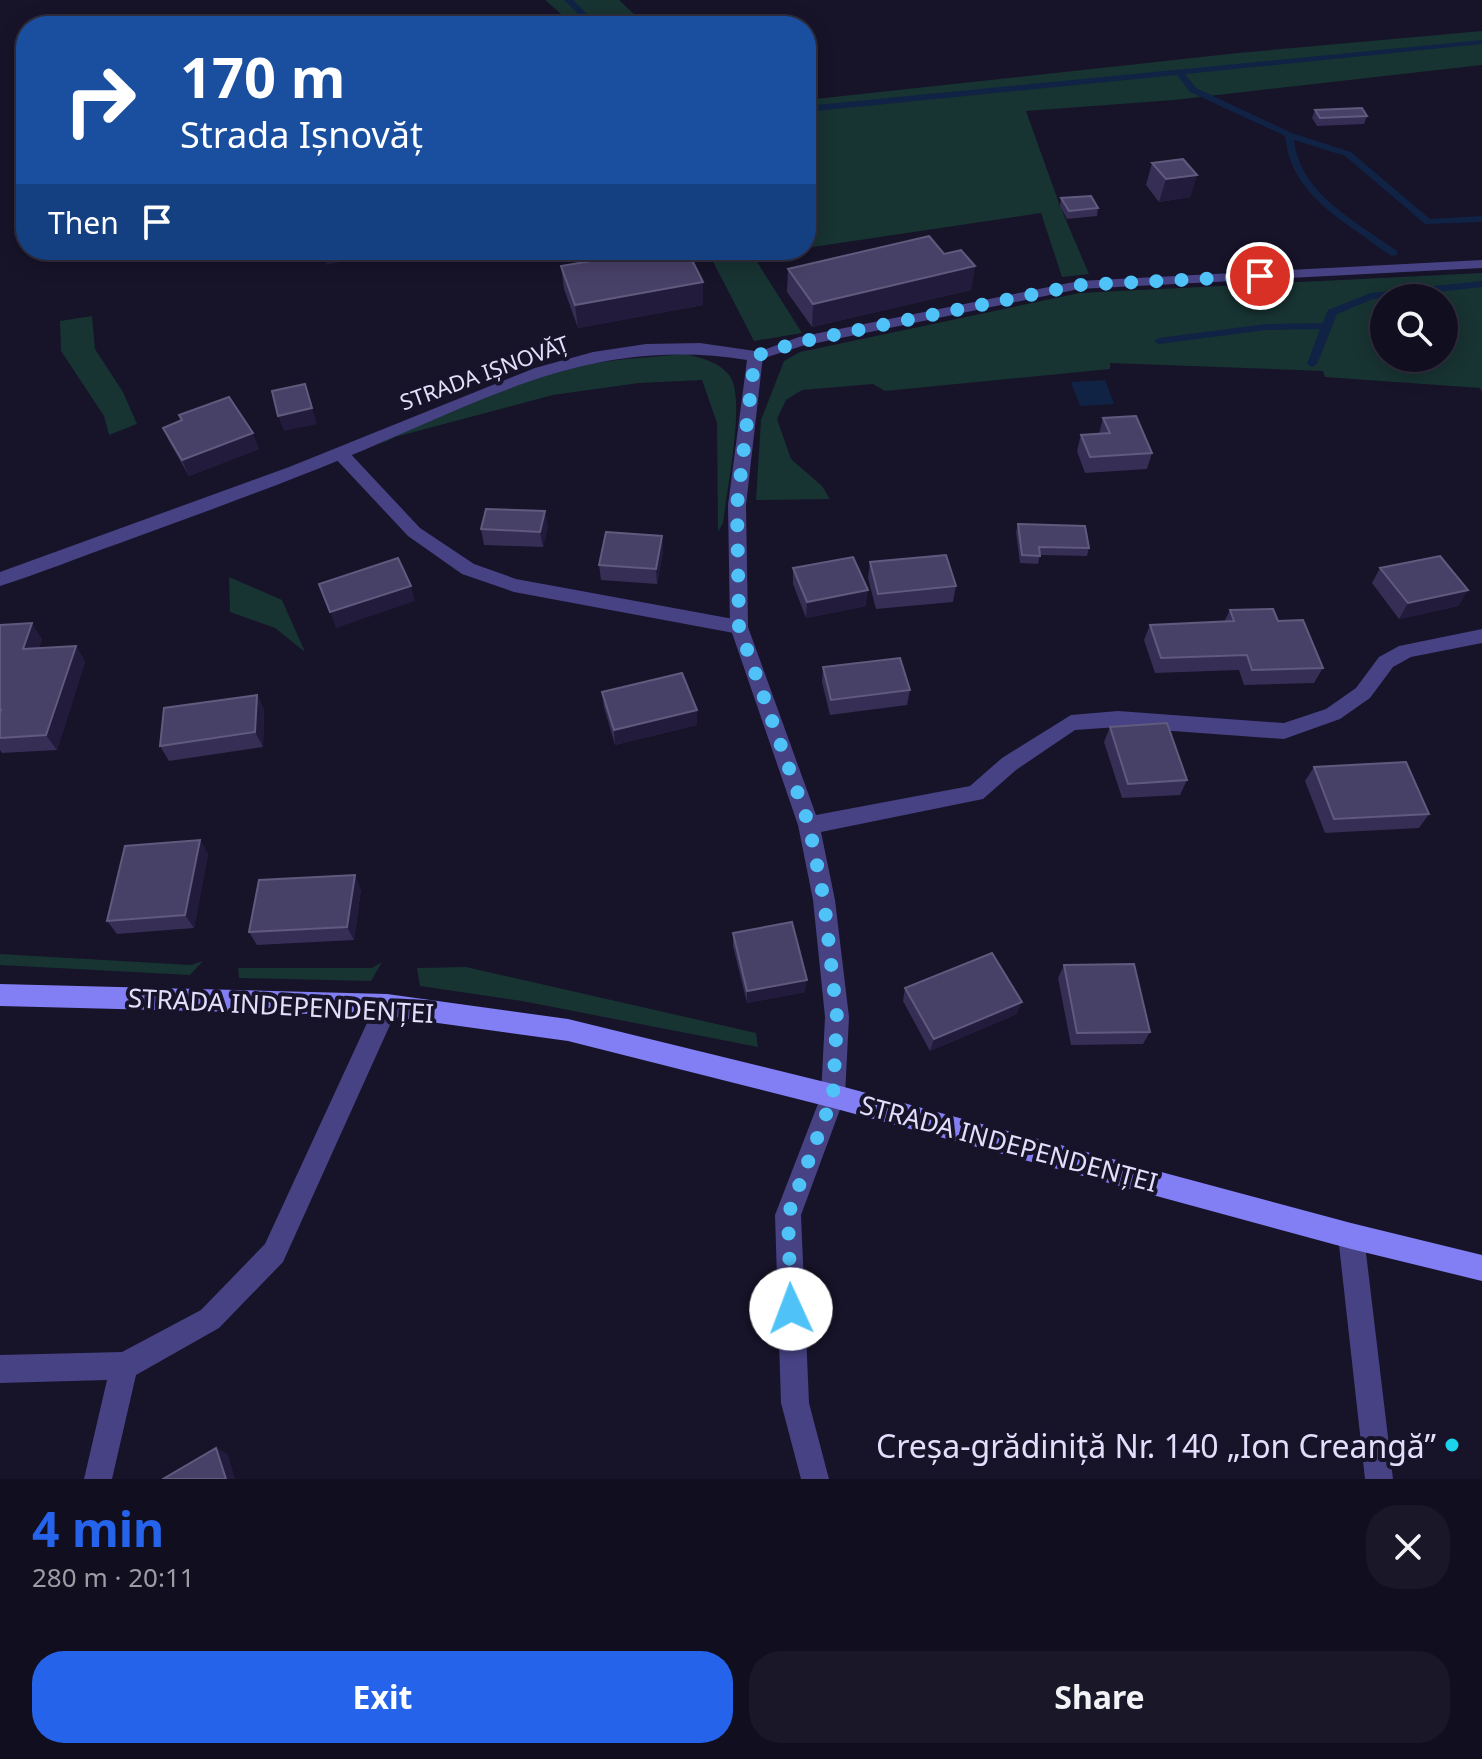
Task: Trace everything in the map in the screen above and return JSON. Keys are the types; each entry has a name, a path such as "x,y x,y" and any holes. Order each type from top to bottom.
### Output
{"main road":[{"name":"STRADA INDEPENDENȚEI","path":"0,995 387,1005 568,1030 833,1096 1351,1236 1482,1268"}],"street":[{"name":"STRADA IȘNOVĂȚ","path":"0,579 340,453 452,403 544,369 607,355 669,347 708,347 755,356 799,342 1079,285 1482,264"},
{"path":"755,356 737,505 739,627 809,825 824,900 837,1017 833,1096 788,1215 795,1403 815,1479"},
{"path":"340,453 414,532 468,569 514,585 739,627"},
{"path":"809,825 976,793 1009,764 1071,723 1118,719 1284,731 1333,714 1363,693 1386,662 1406,651 1482,636"},
{"path":"0,1369 124,1366 210,1319 274,1253 387,1005"},
{"path":"1351,1236 1379,1479"},
{"path":"1482,1258 1482,1268"},
{"path":"98,1479 124,1366"}],"green space":[{"path":"545,0 619,0 636,16 563,16"},
{"path":"1482,31 1482,65 1174,100 1026,111 1060,206 1089,274 1062,277 1041,213 816,247 816,99 1238,53"},
{"path":"712,260 756,260 802,333 754,341"},
{"path":"1482,273 1482,392 1480,388 1325,377 1323,371 1110,363 1110,369 885,391 873,384 802,390 786,400 777,419 791,459 822,486 830,499 756,500 761,420 784,361 800,352 1079,293"},
{"path":"92,316 95,349 123,392 137,424 109,435 104,416 61,351 60,321"},
{"path":"685,354 720,366 734,386 734,446 723,523 718,532 717,423 702,380 639,383 553,395 395,437 378,446 400,432 453,407 539,377 603,362"},
{"path":"229,577 282,600 305,652 275,628 230,612"},
{"path":"0,954 191,965 203,961 190,975 0,965"},
{"path":"382,962 371,981 239,978 238,968 372,968"},
{"path":"466,967 756,1033 758,1047 522,1001 420,986 417,968"}],"water":[{"path":"1105,380 1114,404 1080,406 1071,382"}],"building":[{"path":"1362,108 1367,116 1320,118 1315,110"},
{"path":"1183,159 1197,175 1166,179 1152,163"},
{"path":"1091,196 1098,208 1069,211 1061,198"},
{"path":"929,236 944,254 961,250 975,266 813,304 788,269"},
{"path":"597,260 692,260 703,282 575,305 561,266"},
{"path":"305,384 312,408 278,416 272,391"},
{"path":"229,397 253,433 182,460 163,428 182,420 179,415"},
{"path":"1136,416 1152,453 1090,457 1081,435 1110,433 1103,418"},
{"path":"486,509 545,511 540,532 481,529"},
{"path":"1018,524 1085,526 1089,548 1039,547 1040,556 1022,555"},
{"path":"606,532 662,536 656,569 599,565"},
{"path":"946,555 956,586 878,594 870,562"},
{"path":"1440,556 1468,590 1408,603 1380,568"},
{"path":"853,557 868,590 807,602 793,568"},
{"path":"398,558 411,586 330,612 319,584"},
{"path":"1273,609 1278,621 1303,620 1323,668 1252,670 1247,655 1161,658 1150,625 1234,621 1230,610"},
{"path":"32,623 23,649 76,646 46,735 0,738 0,625"},
{"path":"900,658 910,690 831,700 823,667"},
{"path":"682,673 697,710 614,730 602,692"},
{"path":"257,695 255,732 160,746 164,708"},
{"path":"1167,723 1187,780 1128,784 1110,727"},
{"path":"1406,762 1429,814 1334,819 1314,767"},
{"path":"200,840 185,915 107,921 125,846"},
{"path":"355,875 347,927 249,932 259,880"},
{"path":"792,922 807,980 747,991 733,933"},
{"path":"992,953 1022,1002 934,1039 905,988"},
{"path":"1134,964 1150,1032 1077,1033 1064,965"},
{"path":"216,1448 226,1479 163,1479"}],"waterway":[{"path":"568,0 585,16"},
{"path":"816,108 1482,42"},
{"path":"1180,73 1193,90 1289,135"},
{"path":"1289,135 1348,154 1428,222 1482,219"},
{"path":"1289,135 1291,154 1311,188 1343,217 1393,253"},
{"path":"1312,364 1332,312 1371,296 1482,284"},
{"path":"1159,341 1266,327 1326,326"}],"place":[{"name":"Creșa-grădiniță Nr. 140 „Ion Creangă”","path":"1452,1445"}],"route":[{"path":"791,1309 788,1215 833,1096 837,1017 824,900 809,825 739,627 737,505 755,356 799,342 1079,285 1260,276"}]}
